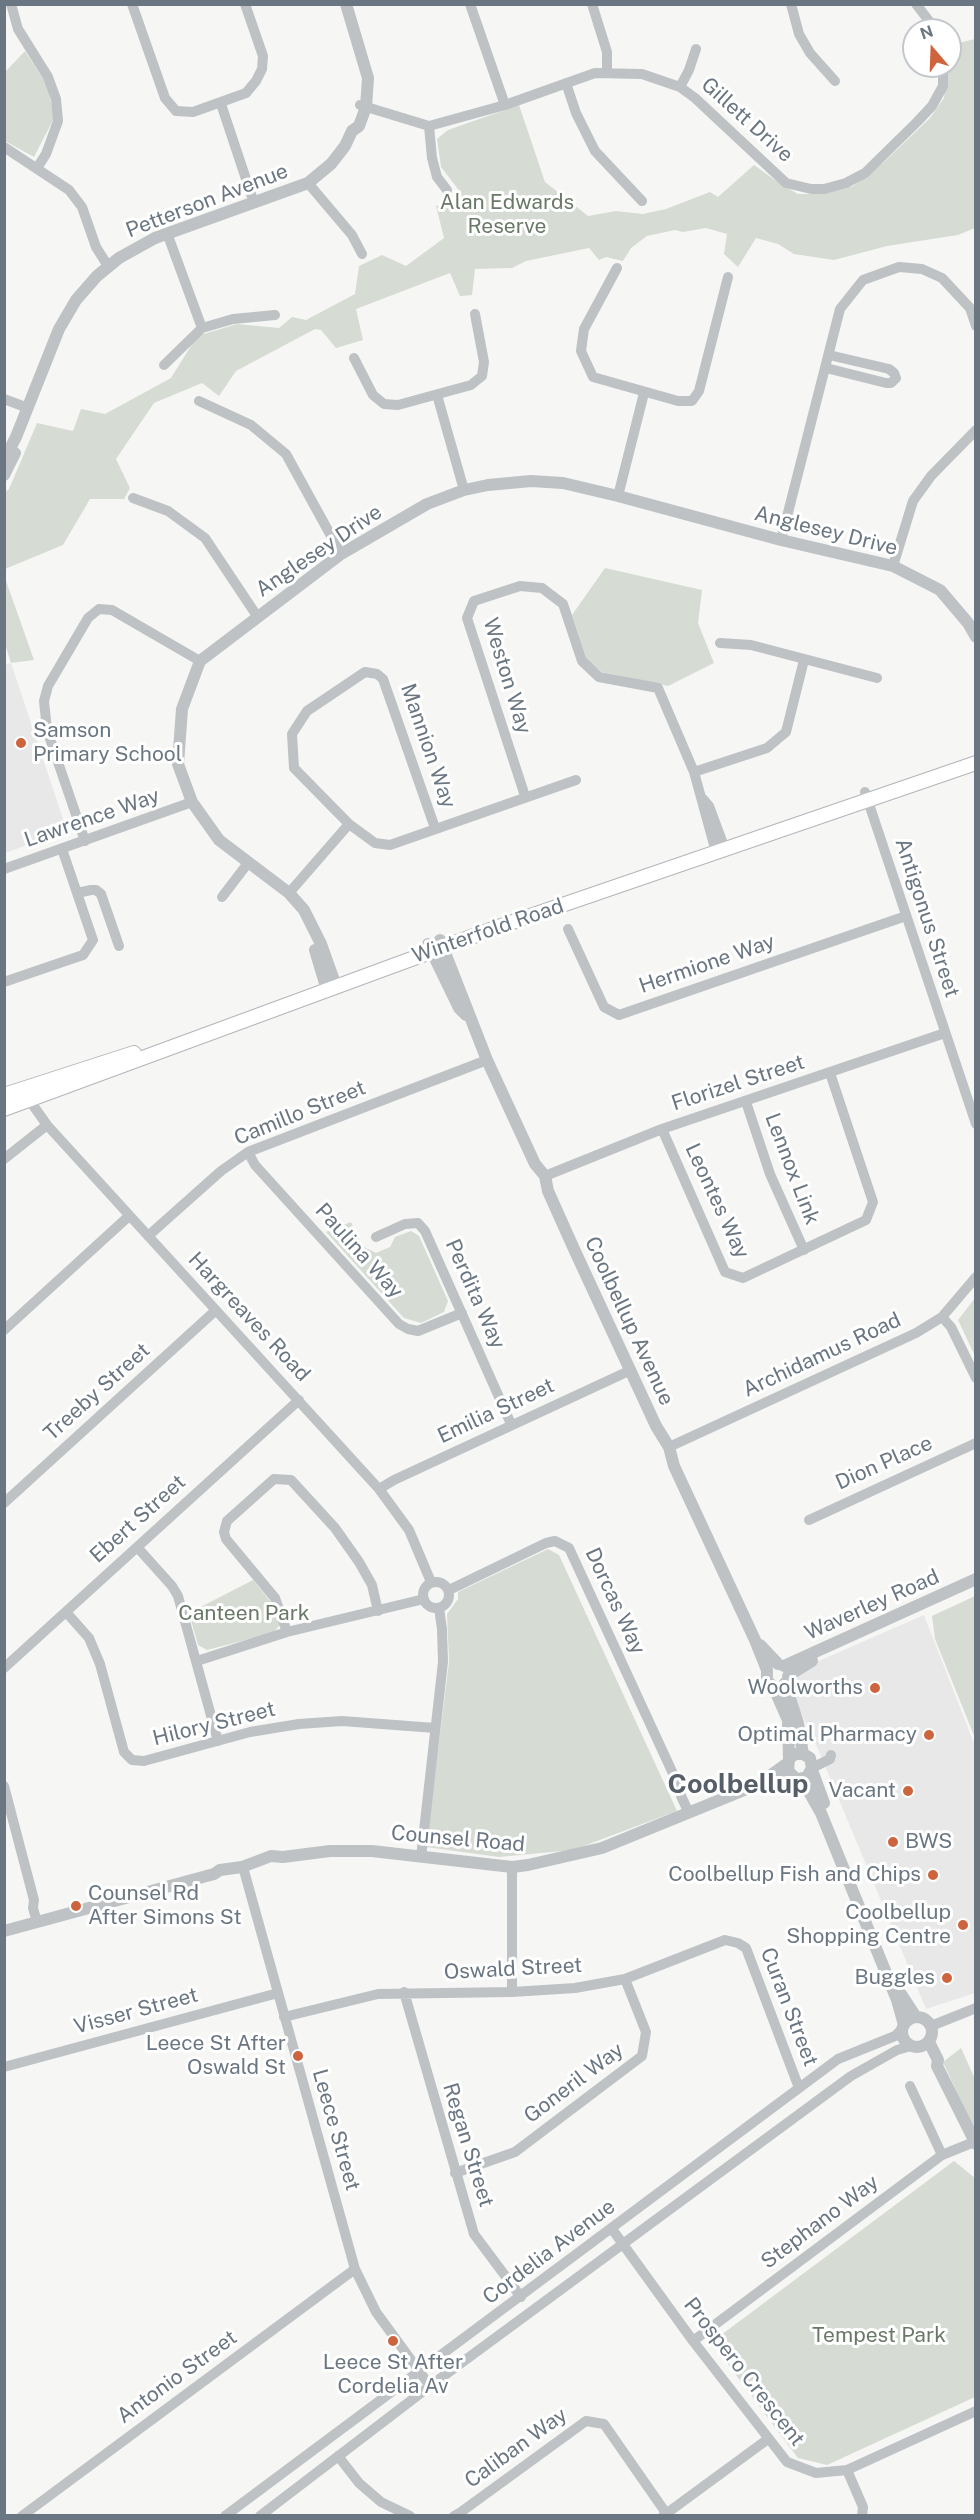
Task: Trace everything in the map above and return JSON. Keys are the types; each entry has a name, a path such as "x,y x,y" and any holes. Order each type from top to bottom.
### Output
{"main road":[{"name":"Winterfold Road","path":"4,1109 25,1095 435,946 866,796 975,755"},
{"name":"Winterfold Road","path":"866,796 975,763"},
{"name":"Winterfold Road","path":"4,1095 25,1095"}],"street":[{"path":"11,4 18,29 48,77 56,99 58,121 46,154 37,168"},
{"path":"132,4 165,98 176,111 194,112 246,93 262,69 263,56 245,4"},
{"name":"Petterson Avenue","path":"4,460 28,408 58,329 76,300 108,266 143,243 167,233 308,183 331,164 352,131 353,122 363,103 361,79 365,71 346,4"},
{"path":"470,4 505,105"},
{"path":"592,4 607,52 607,73"},
{"path":"791,4 799,34 810,53 835,81"},
{"path":"916,4 927,18"},
{"path":"680,87 696,49"},
{"name":"Gillett Drive","path":"429,126 505,105 595,74 642,74 680,87 786,183 811,189 824,189 846,183 865,173 932,106 943,86 943,78"},
{"path":"566,83 576,113 596,152 642,201"},
{"path":"363,103 381,106 387,112 429,126 432,158 437,177 447,190"},
{"path":"221,104 254,203"},
{"path":"4,147 69,190 82,207 96,247 108,266"},
{"path":"308,183 352,235 362,254"},
{"path":"167,233 202,328"},
{"path":"781,540 840,309 863,280 899,267 921,269 942,278 970,308 975,326"},
{"path":"617,268 584,329 581,351 593,377 678,401 692,401 699,391 728,277"},
{"path":"354,358 373,395 384,404 398,405 471,385 482,376 484,362 475,314"},
{"path":"164,365 202,328 233,319 275,315"},
{"path":"826,368 886,383 891,383 896,378 889,369 829,355"},
{"path":"618,496 644,393"},
{"path":"437,395 464,490"},
{"path":"4,399 28,408"},
{"path":"199,401 251,425 286,454 341,554"},
{"path":"893,566 913,501 931,476 975,430"},
{"name":"Petterson Avenue","path":"4,475 18,445 16,437"},
{"name":"Anglesey Drive","path":"200,661 341,554 427,504 464,490 488,485 531,482 563,483 781,540 893,566 940,591 968,623 975,637"},
{"path":"133,498 168,511 205,538 257,616"},
{"name":"Weston Way","path":"525,796 467,618 474,601 520,585 542,588 563,604 582,661 599,677 658,688 694,772 703,798 702,808 719,847"},
{"path":"85,841 47,730 45,701 48,686 88,618 99,609 112,610 200,661 182,710 178,764 192,802 200,817 219,840 289,893 304,910 314,934 314,945 330,985"},
{"path":"720,643 751,645 877,678"},
{"path":"694,772 767,748 786,732 804,660"},
{"name":"Mannion Way","path":"435,828 383,679 371,672 358,675 307,711 292,734 294,768 349,824 375,843 390,844 576,780"},
{"name":"Antigonus Street","path":"866,796 975,1124"},
{"name":"Lawrence Way","path":"4,869 192,802"},
{"path":"289,893 349,824"},
{"path":"4,982 83,955 93,940 62,849"},
{"path":"222,897 248,863"},
{"path":"76,893 96,890 101,894 119,946"},
{"name":"Hermione Way","path":"568,929 604,1007 619,1016 906,916"},
{"name":"Coolbellup Avenue","path":"435,946 466,1004 469,1018 487,1060 536,1164 545,1176 548,1191 656,1426 669,1447 674,1466 755,1640 766,1670 767,1681 781,1675"},
{"name":"Florizel Street","path":"545,1176 662,1129 945,1033"},
{"name":"Camillo Street","path":"148,1236 221,1171 248,1152 487,1060"},
{"name":"Leontes Way","path":"662,1129 724,1272 743,1278 866,1220 873,1202 830,1073"},
{"name":"Hargreaves Road","path":"25,1095 47,1125 380,1489 409,1530 431,1582"},
{"name":"Lennox Link","path":"746,1101 770,1174 804,1250"},
{"path":"4,1159 47,1125"},
{"name":"Paulina Way","path":"248,1152 255,1165 399,1324 418,1331 462,1313"},
{"path":"4,1330 129,1216"},
{"name":"Perdita Way","path":"376,1237 405,1224 418,1223 425,1231 511,1424"},
{"name":"Archidamus Road","path":"669,1447 916,1333 942,1317 975,1277"},
{"name":"Treeby Street","path":"4,1503 215,1311"},
{"path":"942,1317 951,1327 975,1378"},
{"name":"Emilia Street","path":"380,1489 394,1480 511,1424 630,1370"},
{"name":"Ebert Street","path":"4,1668 299,1400"},
{"name":"Dion Place","path":"808,1520 975,1443"},
{"path":"287,1632 275,1598 226,1539 224,1532 227,1521 274,1479 291,1480 335,1528 372,1585 378,1611"},
{"name":"Dorcas Way","path":"449,1590 546,1544 555,1541 569,1548 681,1791 681,1796 691,1812"},
{"path":"137,1548 172,1586 178,1596 218,1741"},
{"name":"Waverley Road","path":"781,1675 975,1579"},
{"path":"431,1582 442,1582 449,1590 449,1598 444,1606 439,1608 430,1606 424,1599 424,1589 431,1582"},
{"name":"Waverley Road","path":"781,1675 975,1586"},
{"path":"197,1661 287,1632 424,1599"},
{"path":"418,1857 417,1840 422,1836 442,1662 442,1629 439,1608"},
{"name":"Hilory Street","path":"66,1612 89,1638 100,1664 124,1752 132,1760 144,1761 266,1728 310,1723 342,1721 435,1728"},
{"name":"Coolbellup Avenue","path":"755,1640 781,1675 837,1845 897,2000 903,2027"},
{"name":"Coolbellup Avenue","path":"781,1675 788,1720 788,1761"},
{"path":"795,1754 809,1763 807,1777 796,1778 788,1771 788,1761 795,1754"},
{"name":"Counsel Road","path":"759,1784 788,1761"},
{"name":"Coolbellup Avenue","path":"796,1778 814,1798 837,1845 903,1998 916,2017"},
{"name":"Counsel Road","path":"4,1931 214,1874 221,1877 244,1870 271,1856 283,1857 341,1851 512,1867 577,1855 602,1848 759,1784 796,1778"},
{"path":"4,1786 34,1900 40,1906 41,1921"},
{"path":"512,1867 512,1992"},
{"name":"Leece Street","path":"244,1870 355,2270 376,2312 430,2385"},
{"name":"Oswald Street","path":"284,2017 362,1996 404,1992 512,1992 575,1988 625,1979 725,1940 738,1943"},
{"name":"Curan Street","path":"738,1943 746,1948 800,2088"},
{"name":"Goneril Way","path":"455,2173 515,2152 642,2056 646,2032 625,1979"},
{"name":"Regan Street","path":"404,1992 474,2234 522,2297"},
{"name":"Visser Street","path":"4,2067 278,1993"},
{"path":"931,2026 975,2008"},
{"path":"920,2045 932,2034 931,2026 925,2019 916,2017 903,2027 905,2042 920,2045 938,2060 937,2066 975,2143"},
{"name":"Cordelia Avenue","path":"225,2516 522,2297 838,2059 895,2036 903,2027"},
{"name":"Cordelia Avenue","path":"260,2516 430,2385 850,2076 880,2059 920,2045"},
{"path":"910,2086 942,2156"},
{"name":"Stephano Way","path":"693,2341 942,2156 975,2143"},
{"name":"Prospero Crescent","path":"612,2229 693,2341 787,2462 816,2474 847,2470 975,2411"},
{"name":"Antonio Street","path":"22,2516 355,2270"},
{"name":"Caliban Way","path":"453,2516 586,2421 604,2424 664,2514"},
{"path":"664,2514 768,2439"},
{"path":"338,2456 359,2483 381,2502 410,2516"},
{"path":"847,2470 863,2507 862,2516"}],"shaded area":[{"name":"Samson Primary School","path":"11,663 64,822 57,834 5,853 4,665"},
{"path":"924,1615 975,1746 975,1993 926,2009 818,1749 789,1687 796,1671"}],"green space":[{"name":"Alan Edwards Reserve","path":"975,39 975,228 958,235 887,246 834,260 794,254 778,244 756,238 738,267 724,254 727,234 706,228 683,232 675,230 647,236 631,248 623,261 606,257 599,260 589,248 526,261 512,268 475,269 472,295 460,296 450,273 356,309 363,340 336,348 321,330 315,329 236,371 219,396 202,383 154,403 116,459 130,488 124,499 90,499 63,545 5,569 5,492 9,489 37,423 73,431 81,409 105,414 171,378 197,336 237,324 279,328 292,317 306,320 355,294 359,266 382,255 406,266 444,238 436,206 454,202 461,193 441,167 437,139 448,130 519,105 545,182 588,216 616,211 643,214 666,209 710,192 718,197 754,165 798,194 821,194 853,186 884,162 930,118 944,98 945,78 962,78 962,42"},
{"path":"25,51 47,85 52,106 53,120 34,157 5,141 5,72"},
{"path":"605,568 702,590 698,623 714,663 668,686 602,672 587,660 572,615"},
{"path":"4,578 34,660 11,663 5,644"},
{"path":"351,1222 362,1246 376,1253 390,1247 395,1237 411,1231 419,1236 448,1301 444,1312 421,1323 404,1318 326,1232"},
{"path":"975,1298 975,1356 958,1320"},
{"path":"548,1549 559,1555 677,1811 573,1850 499,1857 426,1847 449,1662 447,1614 458,1599 458,1592"},
{"name":"Canteen Park","path":"253,1580 271,1602 280,1625 273,1633 207,1650 198,1645 189,1613"},
{"path":"975,1596 975,1738 935,1639 932,1616"},
{"path":"961,2048 975,2079 975,2132 943,2062"},
{"name":"Tempest Park","path":"954,2161 975,2178 975,2397 827,2465 798,2458 715,2347 717,2338"}],"place":[{"name":"Samson Primary School","path":"21,743"},
{"name":"Woolworths","path":"875,1688"},
{"name":"Optimal Pharmacy","path":"929,1735"},
{"name":"Vacant","path":"908,1791"},
{"name":"BWS","path":"893,1842"},
{"name":"Coolbellup Fish and Chips","path":"933,1875"},
{"name":"Counsel Rd After Simons St","path":"76,1906"},
{"name":"Coolbellup Shopping Centre","path":"963,1925"},
{"name":"Buggles","path":"947,1978"},
{"name":"Leece St After Oswald St","path":"298,2056"},
{"name":"Leece St After Cordelia Av","path":"393,2341"}],"district":[{"name":"Coolbellup","path":"738,1785"}]}
